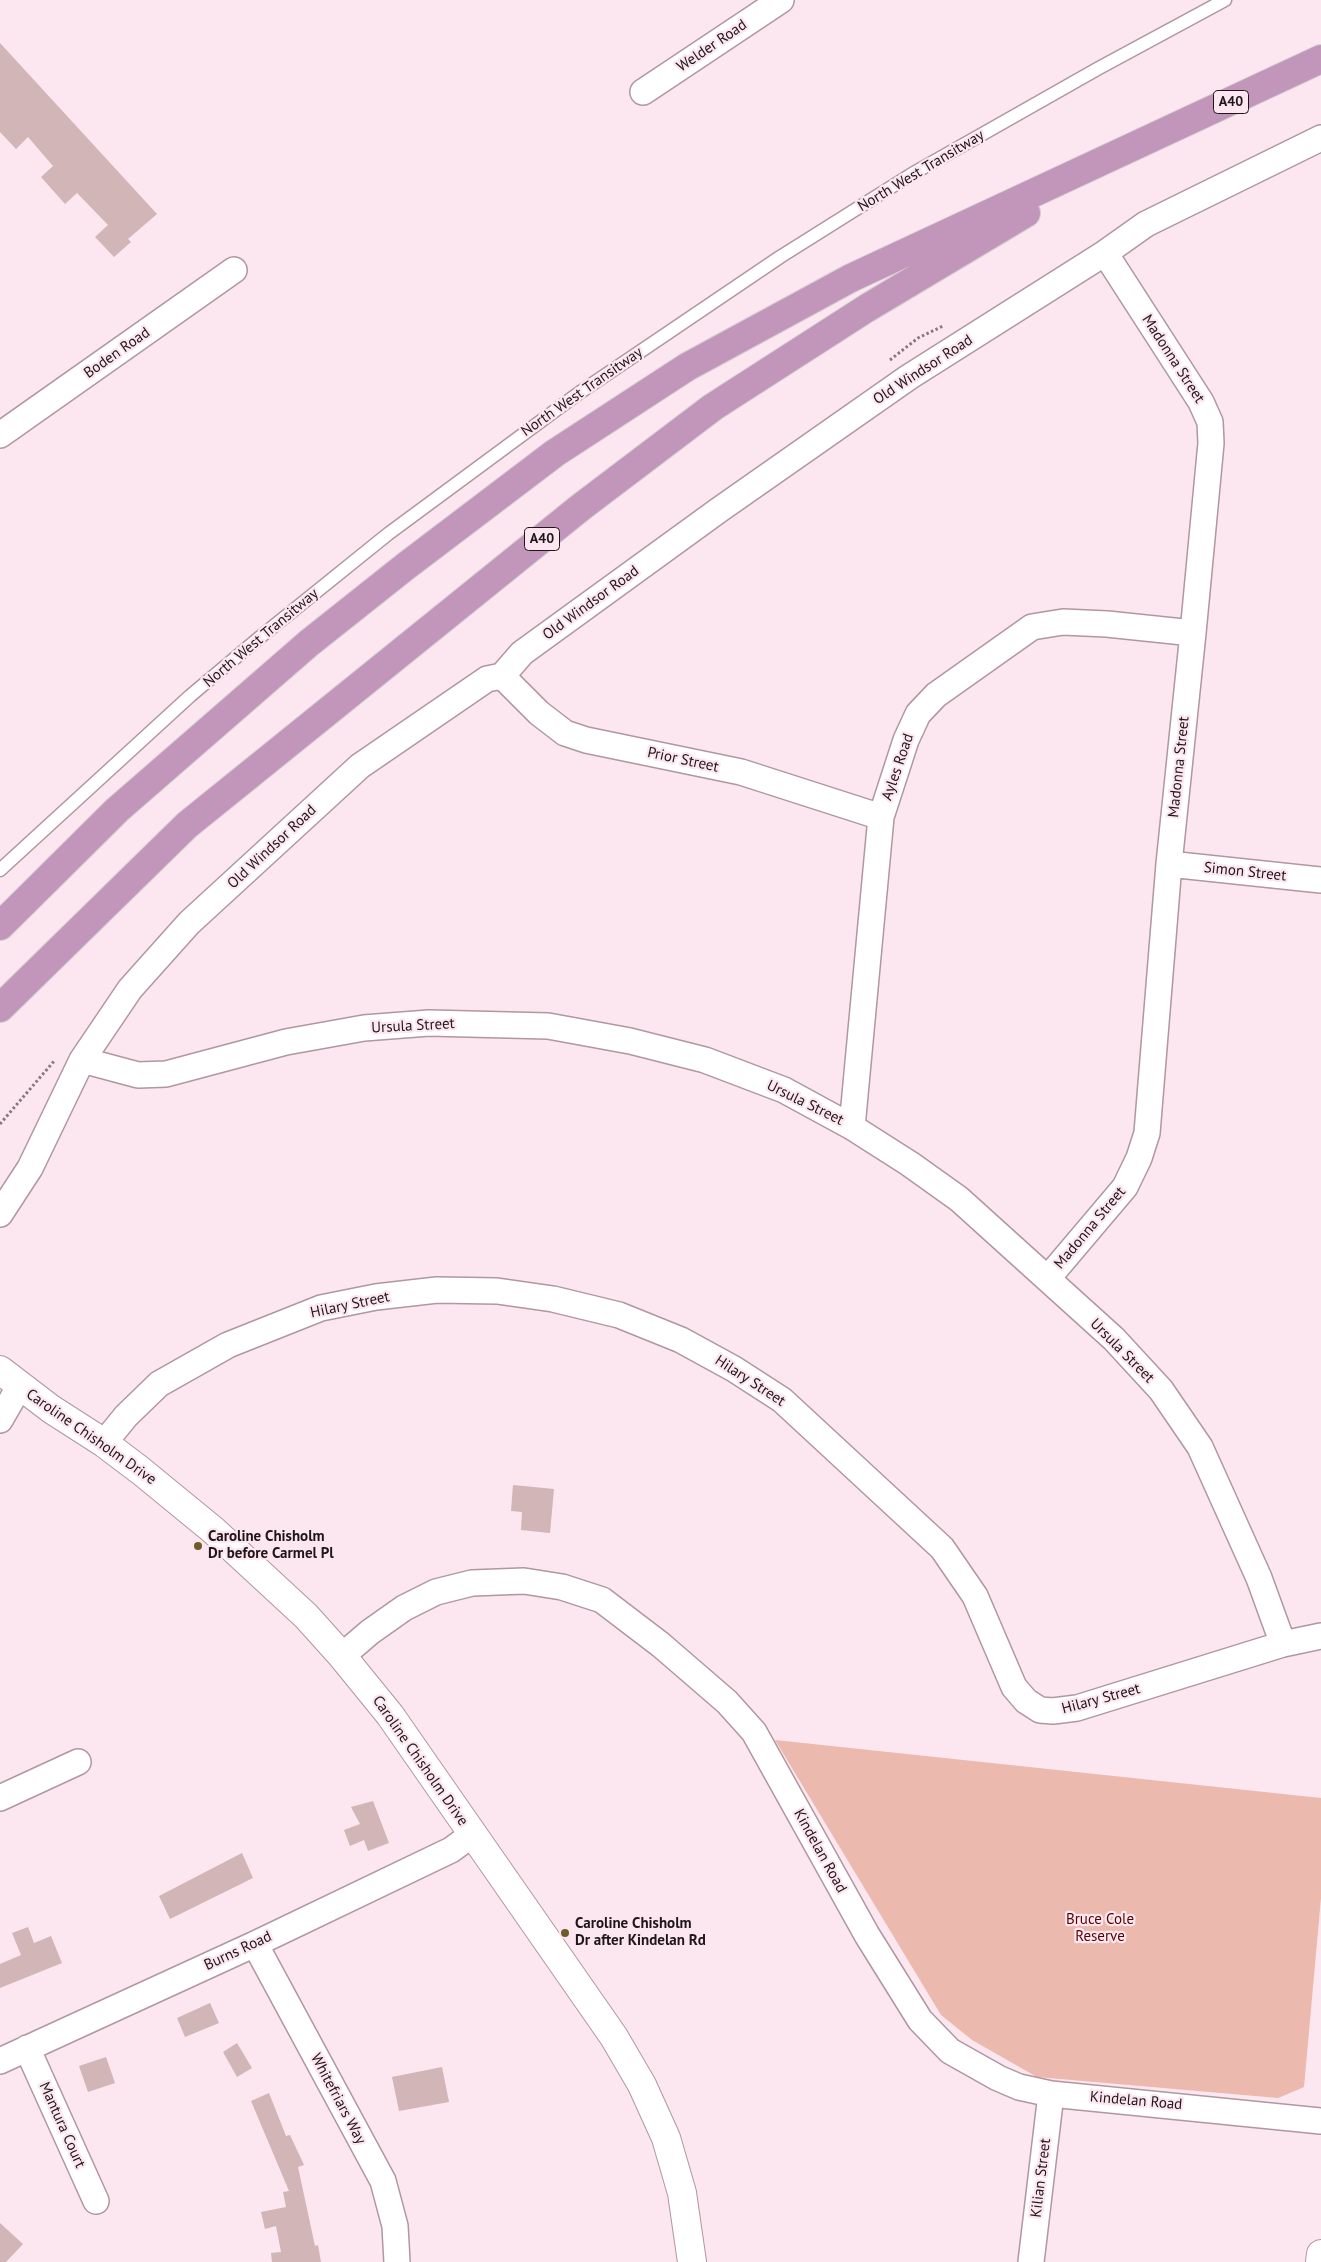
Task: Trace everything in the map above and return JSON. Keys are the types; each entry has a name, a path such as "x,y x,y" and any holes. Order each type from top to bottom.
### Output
{"highway":[{"name":"A40","path":"0,926 117,810 309,643 406,566 555,453 687,368 851,278 1321,59"},
{"name":"A40","path":"0,1008 186,825 581,506 713,406 867,308 1141,144"}],"main road":[{"name":"Caroline Chisholm Drive","path":"10,1378 148,1476 241,1555 293,1603 342,1656 390,1715 614,2037 642,2085 666,2138 682,2192 692,2262"},
{"path":"1320,2262 1321,2254"}],"street":[{"name":"Welder Road","path":"643,92 781,0"},
{"name":"Old Windsor Road","path":"0,1214 30,1168 82,1060 130,989 189,923 360,766 481,683 488,679 502,676 522,653 774,471 909,377 1105,253 1146,224 1321,138"},
{"name":"Madonna Street","path":"1048,1278 1125,1187 1139,1158 1147,1133 1168,864 1211,443 1210,422 1201,402 1105,253"},
{"name":"Boden Road","path":"0,435 234,270"},
{"name":"Ayles Road","path":"852,1126 881,817 906,740 918,714 936,696 1032,627 1062,622 1098,623 1193,633"},
{"name":"Prior Street","path":"502,676 539,713 565,733 586,740 741,772 881,817"},
{"name":"Simon Street","path":"1168,864 1321,880"},
{"name":"Ursula Street","path":"82,1060 138,1075 166,1074 286,1042 364,1028 429,1023 548,1026 630,1041 705,1060 784,1090 852,1126 959,1199 1114,1339 1161,1390 1200,1446 1259,1578 1283,1644"},
{"name":"Hilary Street","path":"104,1443 126,1416 159,1384 228,1345 321,1308 376,1297 437,1290 497,1291 553,1299 619,1315 681,1340 734,1369 782,1400 942,1548 974,1596 1014,1687 1026,1701 1040,1710 1053,1711 1077,1708 1283,1644 1321,1636"},
{"path":"0,1420 10,1378"},
{"name":"Kindelan Road","path":"342,1656 370,1632 404,1608 436,1592 472,1583 524,1580 562,1587 602,1600 661,1645 727,1702 754,1732 867,1935 920,2020 950,2051 977,2067 1019,2087 1051,2094 1321,2121"},
{"path":"0,1798 78,1762"},
{"name":"Burns Road","path":"0,2061 255,1944 451,1850 472,1834"},
{"name":"Whitefriars Way","path":"255,1944 383,2181 394,2226 397,2262"},
{"name":"Mantura Court","path":"28,2048 96,2201"},
{"name":"Kilian Street","path":"1032,2262 1051,2094"}],"lane":[{"name":"North West Transitway","path":"0,870 190,696 259,638 388,534 579,393 780,257 912,174 1131,50 1226,0"}],"green space":[{"name":"Bruce Cole Reserve","path":"775,1740 1321,1798 1321,1898 1304,2087 1278,2098 1037,2077 972,2040 941,2015"}],"building":[{"path":"0,43 157,214 128,239 131,242 114,257 95,237 108,225 77,193 65,204 41,177 53,166 28,137 16,149 0,132"},
{"path":"513,1485 554,1489 550,1533 521,1530 522,1512 511,1511"},
{"path":"373,1801 389,1843 368,1851 364,1840 350,1846 344,1830 360,1824 351,1807"},
{"path":"242,1853 253,1878 170,1919 159,1896"},
{"path":"28,1927 34,1943 51,1936 62,1963 0,1988 0,1964 21,1955 12,1933"},
{"path":"210,2003 219,2023 185,2037 177,2018"},
{"path":"237,2043 252,2068 237,2077 223,2052"},
{"path":"106,2057 115,2083 88,2092 79,2066"},
{"path":"442,2067 449,2102 399,2111 392,2077"},
{"path":"269,2093 286,2136 290,2135 304,2165 298,2167 315,2246 318,2245 321,2262 272,2262 271,2253 281,2252 276,2226 265,2229 261,2212 286,2207 283,2192 289,2191 251,2101"},
{"path":"0,2223 23,2244 6,2262 0,2262"}],"place":[{"name":"Caroline Chisholm Dr before Carmel Pl","path":"198,1546"},
{"name":"Caroline Chisholm Dr after Kindelan Rd","path":"565,1933"}]}
